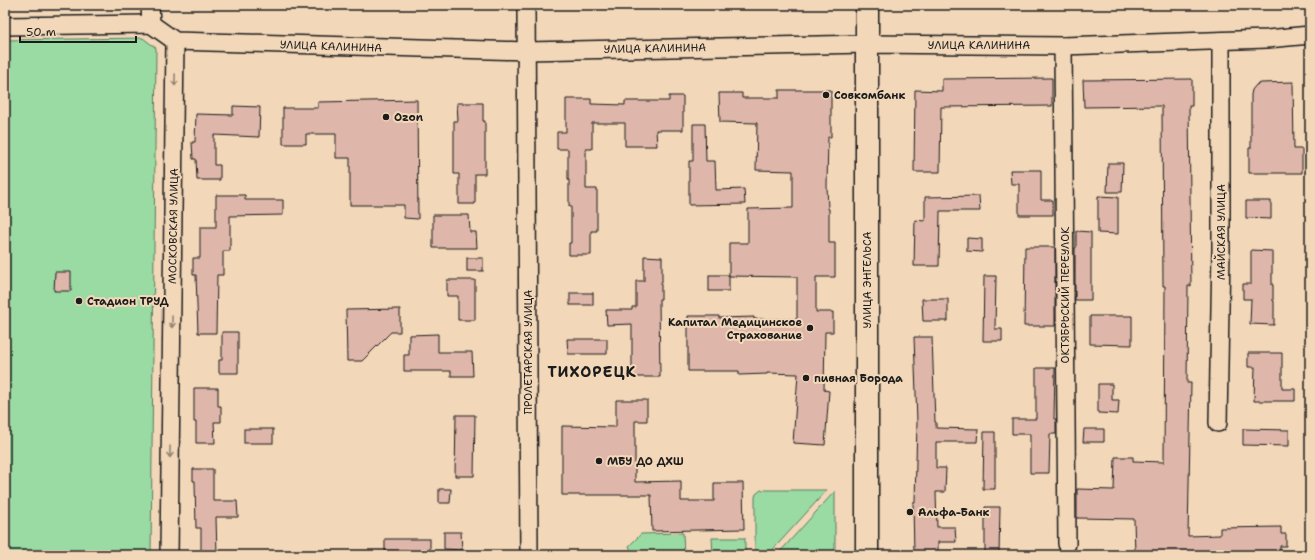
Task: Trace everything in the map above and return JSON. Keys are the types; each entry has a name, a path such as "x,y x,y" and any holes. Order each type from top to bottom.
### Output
{"main road":[{"name":"УЛИЦА ЭНГЕЛЬСА","path":"867,5 867,555"}],"street":[{"path":"150,5 151,24"},
{"name":"ПРОЛЕТАРСКАЯ УЛИЦА","path":"526,5 529,555"},
{"path":"5,26 151,24 175,41"},
{"name":"УЛИЦА КАЛИНИНА","path":"175,41 526,51 868,44 1063,46 1267,39 1310,35"},
{"name":"МОСКОВСКАЯ УЛИЦА","path":"169,555 175,41"},
{"name":"МАЙСКАЯ УЛИЦА","path":"1218,423 1221,250 1221,41"},
{"name":"ОКТЯБРЬСКИЙ ПЕРЕУЛОК","path":"1063,46 1067,544"}],"green space":[{"name":"Стадион ТРУД","path":"143,38 156,48 151,555 5,555 5,40"},
{"path":"761,490 827,490 768,555 755,555 755,497"},
{"path":"835,491 835,555 777,555"},
{"path":"683,533 684,555 636,555 633,554 629,546 641,534"},
{"path":"712,538 745,538 745,555 713,555"}],"building":[{"path":"1052,78 1052,106 941,107 940,172 914,172 915,90 942,91 942,79"},
{"path":"1192,79 1192,106 1189,106 1191,286 1188,286 1187,383 1191,383 1188,536 1220,535 1220,528 1281,527 1281,534 1286,534 1286,546 1280,546 1280,555 1135,555 1134,519 1077,518 1077,489 1114,490 1115,457 1133,457 1133,461 1164,462 1165,286 1163,286 1162,106 1084,107 1083,80"},
{"path":"1293,82 1294,149 1302,149 1302,173 1249,173 1252,90 1256,85 1261,83"},
{"path":"779,90 831,90 831,137 828,137 827,186 829,243 835,243 835,277 816,277 816,312 833,312 833,332 825,332 824,390 829,391 825,445 793,443 798,374 767,373 739,375 739,371 688,371 688,316 797,319 797,277 729,276 729,243 748,243 748,209 793,208 793,171 756,170 757,123 720,122 719,93 742,93 742,98 779,98"},
{"path":"669,96 683,96 683,130 656,130 657,146 625,146 625,123 592,123 592,149 586,149 586,189 597,189 597,231 591,231 591,255 569,255 569,243 571,243 571,206 569,206 568,149 557,149 557,132 566,132 566,99 591,99 591,104 625,105 625,101 669,101"},
{"path":"417,100 418,219 404,218 404,205 350,205 350,158 336,158 336,134 306,134 306,144 283,144 283,108 318,108 318,102"},
{"path":"457,103 483,103 483,121 485,121 485,174 475,174 475,204 459,204 459,174 454,174 454,121 458,121"},
{"path":"233,106 260,107 259,137 214,135 214,165 220,165 220,180 197,180 196,159 193,159 192,142 195,142 196,114 233,115"},
{"path":"693,124 705,124 706,161 715,161 716,190 744,189 745,204 689,205 689,161 693,161"},
{"path":"1108,163 1123,163 1122,192 1107,192"},
{"path":"1010,170 1041,170 1041,200 1053,200 1053,215 1019,215 1019,184 1011,184"},
{"path":"216,195 245,195 245,200 283,200 283,215 230,216 230,251 223,251 223,275 217,275 216,333 198,333 196,275 193,275 193,258 200,258 200,227 216,227"},
{"path":"979,196 980,211 940,211 939,266 914,266 915,220 925,221 925,197"},
{"path":"1098,196 1118,197 1118,234 1098,233"},
{"path":"1246,201 1271,201 1271,219 1246,218"},
{"path":"433,215 469,215 470,232 476,232 477,248 433,248"},
{"path":"1076,231 1091,232 1091,300 1075,300"},
{"path":"967,238 982,239 982,252 967,251"},
{"path":"1025,247 1055,247 1055,326 1024,326"},
{"path":"1251,250 1272,251 1274,325 1250,324 1251,299 1243,299 1243,284 1251,284"},
{"path":"644,256 662,257 661,299 659,299 660,377 632,377 632,324 607,325 606,310 632,310 632,307 636,307 636,281 644,281"},
{"path":"467,258 483,258 483,271 467,271"},
{"path":"55,272 71,272 71,291 54,291"},
{"path":"709,275 729,275 729,291 709,291"},
{"path":"984,276 996,276 995,329 1002,329 1002,341 983,341"},
{"path":"447,280 475,280 475,320 458,320 458,296 447,296"},
{"path":"570,293 593,293 593,305 570,305"},
{"path":"922,299 948,299 948,321 923,321"},
{"path":"400,309 400,332 391,332 362,361 347,361 346,310"},
{"path":"1090,316 1132,316 1132,345 1090,344"},
{"path":"222,332 238,332 238,373 219,373 219,360 222,360"},
{"path":"438,334 438,352 472,352 473,376 451,376 451,371 404,371 404,355 409,355 409,335"},
{"path":"914,337 932,337 936,428 978,429 977,442 936,442 936,468 946,468 945,492 936,492 937,527 955,527 956,542 938,542 938,555 914,555 913,502 915,502 917,422"},
{"path":"567,339 607,339 607,354 568,354"},
{"path":"1248,353 1282,353 1282,389 1295,389 1295,401 1254,401 1255,367 1248,367"},
{"path":"1036,368 1055,368 1054,419 1056,419 1056,434 1050,434 1049,473 1030,473 1030,434 1012,434 1012,419 1036,419"},
{"path":"1098,384 1112,384 1112,400 1119,400 1118,414 1098,413"},
{"path":"194,388 218,388 218,406 221,406 221,422 214,422 215,443 196,443 196,422 194,422"},
{"path":"616,400 647,400 647,421 635,421 635,482 681,481 681,501 714,501 714,483 743,483 744,529 652,531 651,495 562,495 562,426 616,427"},
{"path":"456,415 475,415 474,476 455,476"},
{"path":"244,429 273,429 273,443 244,443"},
{"path":"1084,429 1104,429 1104,442 1083,442"},
{"path":"1243,429 1289,430 1289,446 1243,445"},
{"path":"984,432 995,432 995,489 983,489"},
{"path":"193,469 213,469 213,501 237,501 238,517 216,517 217,555 201,555 201,528 196,528 195,481 193,481"},
{"path":"439,489 451,489 450,503 439,503"},
{"path":"985,507 1000,507 999,555 985,555"},
{"path":"444,532 461,532 462,550 444,549"},
{"path":"385,539 430,539 430,551 385,551"}],"place":[{"name":"Совкомбанк","path":"826,95"},
{"name":"Ozon","path":"386,117"},
{"name":"Стадион ТРУД","path":"79,301"},
{"name":"Капитал Медицинское Страхование","path":"810,328"},
{"name":"пивная Борода","path":"806,378"},
{"name":"МБУ ДО ДХШ","path":"599,461"},
{"name":"Альфа-Банк","path":"910,512"}],"district":[{"name":"ТИХОРЕЦК","path":"592,372"}]}
